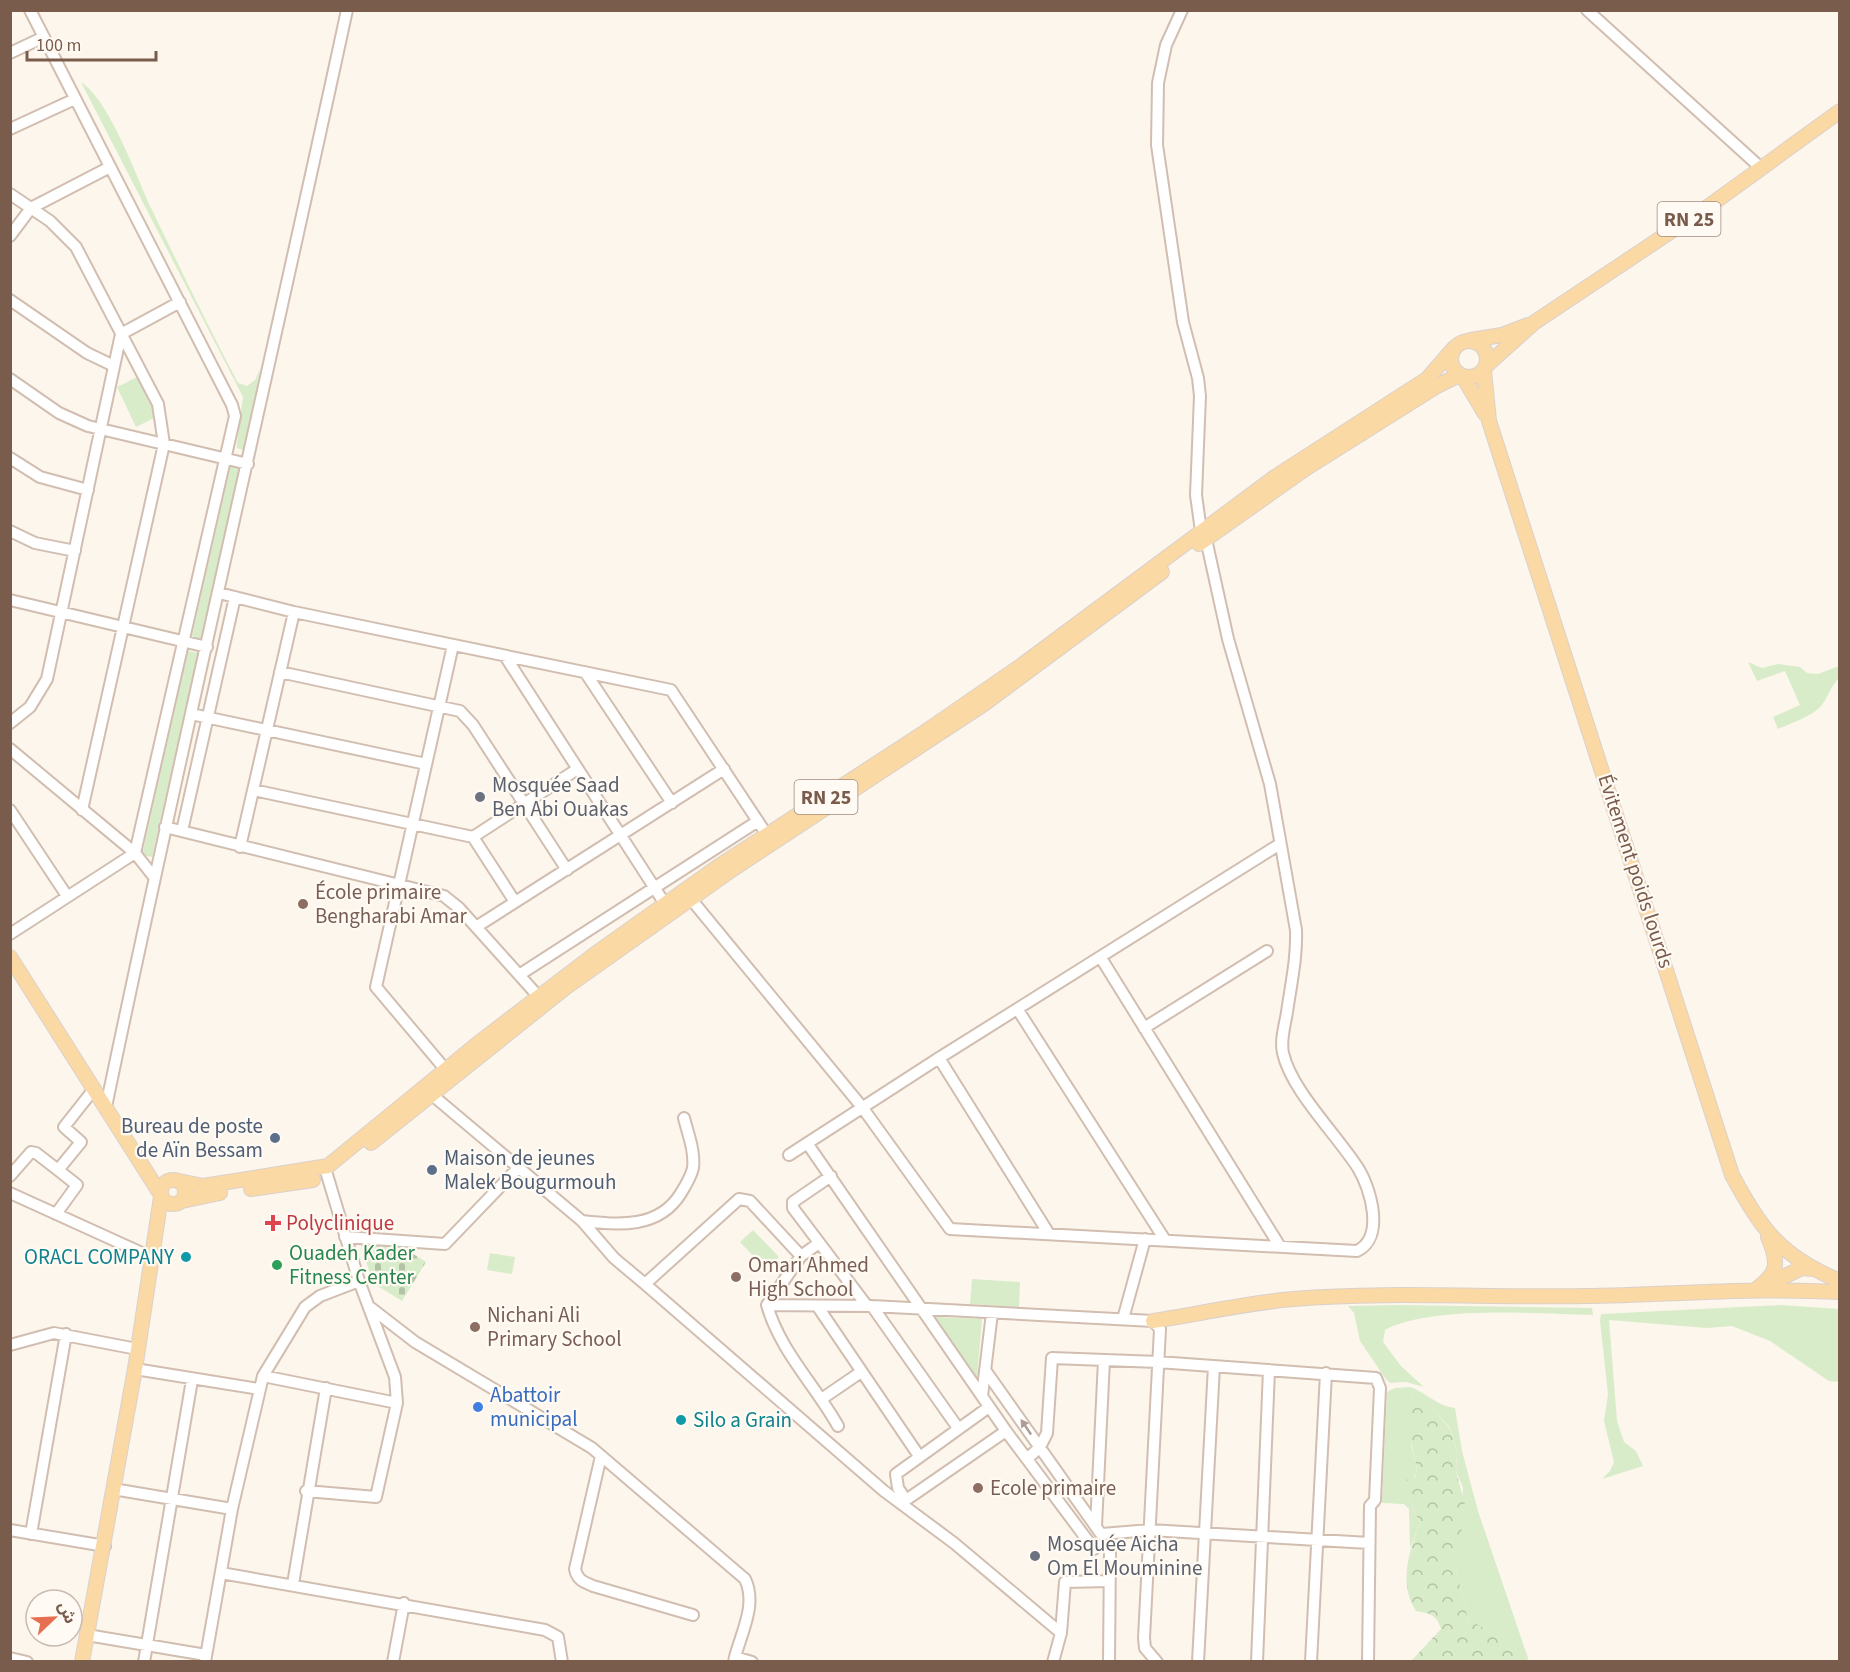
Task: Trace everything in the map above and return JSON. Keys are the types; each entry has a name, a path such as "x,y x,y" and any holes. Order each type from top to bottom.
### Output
{"main road":[{"name":"RN 25","path":"1485,368 1535,322 1761,168 1839,111"},
{"name":"RN 25","path":"1468,341 1502,335 1535,322"},
{"path":"1483,401 1485,368 1484,348 1468,341 1454,348 1451,366 1461,376 1474,377 1485,368"},
{"path":"1483,401 1493,368 1508,347"},
{"name":"RN 25","path":"326,1173 446,1069 538,996 665,904 687,894 984,704 1293,465 1427,379 1454,348"},
{"name":"RN 25","path":"326,1173 687,894 767,835 959,710 1204,535 1437,386 1461,376"},
{"name":"Évitement poids lourds","path":"1461,376 1483,401 1732,1175 1766,1232 1807,1266 1839,1281"},
{"path":"1437,386 1456,387 1483,401"},
{"path":"10,957 168,1204 199,1196 326,1173"},
{"path":"144,1169 173,1181 203,1186 326,1173"},
{"path":"82,1662 105,1546 158,1230 163,1185 173,1181"},
{"path":"158,1230 185,1191 173,1181"},
{"path":"1755,1290 1774,1275 1776,1263 1766,1232"},
{"path":"1755,1290 1807,1266 1807,1280 1783,1289"},
{"path":"1153,1321 1302,1299 1379,1295 1484,1298 1656,1295 1783,1289 1839,1292"}],"street":[{"path":"12,930 135,853 235,417 232,405 30,10"},
{"path":"106,1107 154,877 248,464 347,10"},
{"path":"687,894 862,1107 950,1229 1357,1251 1365,1247 1371,1239 1373,1224 1367,1188 1359,1170 1293,1078 1283,1053 1283,1037 1297,952 1296,930 1270,784 1228,639 1195,485 1200,396 1198,378 1183,322 1156,145 1158,83 1166,45 1182,10"},
{"path":"1587,10 1761,168"},
{"path":"10,53 44,37"},
{"path":"10,129 75,99"},
{"path":"10,236 31,208 110,167"},
{"path":"10,194 50,221 76,247 158,404 165,444 82,810"},
{"path":"10,300 87,353 114,366"},
{"path":"10,723 30,707 40,694 47,679 121,334 180,302"},
{"path":"10,379 59,413 101,429 248,464"},
{"path":"10,458 55,483 88,490"},
{"path":"10,531 35,543 75,551"},
{"path":"219,593 294,612 671,690 767,835"},
{"path":"182,831 235,597"},
{"path":"11,600 207,647"},
{"path":"240,847 294,612"},
{"path":"446,1069 376,987 453,645"},
{"path":"504,656 665,904"},
{"path":"280,672 439,705 466,716 567,870"},
{"path":"585,672 672,803"},
{"path":"191,714 426,764"},
{"path":"10,749 135,853 154,877"},
{"path":"476,927 724,769"},
{"path":"253,790 473,837 576,770"},
{"path":"10,810 68,896"},
{"path":"519,975 758,821"},
{"path":"165,827 451,899 538,996"},
{"path":"473,837 515,902"},
{"path":"789,1155 1280,844"},
{"path":"1144,1028 1267,951"},
{"path":"1101,958 1279,1245"},
{"path":"1018,1010 1165,1240"},
{"path":"939,1058 1048,1234"},
{"path":"58,1170 81,1142 64,1127 94,1089"},
{"path":"431,1094 582,1221 614,1258 789,1410 1061,1633"},
{"path":"582,1221 630,1224 650,1219 667,1211 675,1203 693,1169 693,1151 684,1118"},
{"path":"807,1143 1005,1431 1094,1549 1102,1553 1110,1549"},
{"path":"10,1176 31,1152 77,1185 56,1214"},
{"path":"345,1237 446,1244 518,1168"},
{"path":"306,1491 376,1497 397,1403 395,1377 359,1281 326,1173"},
{"path":"831,1176 792,1205 958,1428"},
{"path":"10,1193 153,1258"},
{"path":"645,1284 739,1199 750,1201 801,1256"},
{"path":"1123,1319 1145,1239"},
{"path":"767,1305 801,1256 819,1242"},
{"path":"87,1635 205,1658 232,1509 263,1376 305,1307 320,1296 359,1281"},
{"path":"767,1305 869,1306 1153,1321 1160,1329 1144,1638 1145,1648 1157,1662"},
{"path":"767,1305 779,1339 823,1398 838,1426"},
{"path":"818,1307 920,1456"},
{"path":"371,1308 415,1342 561,1429 601,1456 745,1579 752,1602 734,1659 752,1662"},
{"path":"982,1396 992,1313"},
{"path":"10,1345 40,1335 66,1334 137,1349"},
{"path":"31,1534 66,1334"},
{"path":"1027,1458 1040,1447 1047,1432 1052,1358 1158,1362 1370,1376 1379,1381 1375,1500 1370,1506 1368,1662"},
{"path":"1094,1549 1093,1540 1100,1532 1104,1360"},
{"path":"1198,1662 1214,1366"},
{"path":"135,1369 259,1389"},
{"path":"985,1370 1100,1532 1111,1541 1109,1662"},
{"path":"1257,1662 1269,1370"},
{"path":"823,1398 861,1372"},
{"path":"1311,1662 1326,1373"},
{"path":"263,1376 397,1403"},
{"path":"144,1662 170,1498 192,1380"},
{"path":"292,1584 306,1491 326,1388"},
{"path":"904,1502 898,1488 896,1474 989,1407"},
{"path":"904,1502 1005,1431"},
{"path":"601,1456 575,1569 580,1581 693,1615"},
{"path":"113,1489 232,1509"},
{"path":"10,1530 105,1546"},
{"path":"1100,1532 1150,1530 1369,1543"},
{"path":"221,1573 404,1603 545,1630 558,1637 562,1662"},
{"path":"1053,1662 1061,1633 1065,1582 1109,1581"},
{"path":"393,1662 404,1603"},
{"path":"10,1658 27,1662"}],"green space":[{"path":"81,82 92,92 112,122 152,210 238,383 247,386 255,380 260,369 246,446 243,450 237,448 237,443 243,397"},
{"path":"139,376 158,416 136,427 117,387"},
{"path":"231,464 240,466 201,639 192,636"},
{"path":"188,651 198,653 152,857 142,855"},
{"path":"1748,662 1762,668 1778,664 1800,667 1807,673 1818,674 1839,666 1839,678 1817,710 1778,729 1773,717 1800,705 1785,671 1757,681"},
{"path":"753,1230 779,1257 766,1270 740,1242"},
{"path":"360,1242 402,1247 426,1262 402,1301 373,1283"},
{"path":"490,1253 515,1257 512,1274 487,1270"},
{"path":"972,1279 1020,1282 1019,1307 970,1304"},
{"path":"1780,1305 1839,1309 1839,1382 1829,1381 1770,1341 1732,1326 1707,1328 1609,1320 1617,1421 1624,1442 1636,1451 1643,1466 1602,1479 1610,1471 1614,1462 1604,1421 1608,1395 1601,1314"},
{"path":"1348,1306 1592,1308 1593,1315 1457,1314 1405,1322 1385,1330 1383,1342 1401,1366 1424,1387 1406,1382 1390,1383 1385,1378 1360,1341 1354,1313"},
{"path":"935,1318 982,1319 977,1377"},
{"path":"1395,1388 1414,1389 1410,1396 1413,1403 1411,1444 1417,1470 1407,1495 1420,1523 1410,1548 1409,1509 1404,1504 1382,1503 1387,1392"},
{"path":"1414,1388 1450,1429 1457,1452 1456,1471 1465,1505 1456,1569 1468,1620 1505,1644 1518,1661 1411,1661 1441,1629 1432,1616 1416,1611 1407,1590 1409,1556 1420,1523 1407,1495 1406,1480 1415,1477 1417,1470 1406,1411 1413,1403 1410,1396"},
{"path":"1414,1389 1443,1405 1455,1408 1462,1451 1478,1511 1529,1661 1518,1661 1504,1644 1468,1620 1456,1569 1463,1488 1456,1471 1457,1452 1450,1428"}],"place":[{"name":"Mosquée Saad Ben Abi Ouakas","path":"480,797"},
{"name":"École primaire Bengharabi Amar","path":"303,904"},
{"name":"Bureau de poste de Aïn Bessam","path":"275,1138"},
{"name":"Maison de jeunes Malek Bougurmouh","path":"432,1170"},
{"name":"Polyclinique","path":"273,1223"},
{"name":"ORACL COMPANY","path":"186,1257"},
{"name":"Ouadeh Kader Fitness Center","path":"277,1265"},
{"name":"Omari Ahmed High School","path":"736,1277"},
{"name":"Nichani Ali Primary School","path":"475,1327"},
{"name":"Abattoir municipal","path":"478,1407"},
{"name":"Silo a Grain","path":"681,1420"},
{"name":"Ecole primaire","path":"978,1488"},
{"name":"Mosquée Aicha Om El Mouminine","path":"1035,1556"}]}
